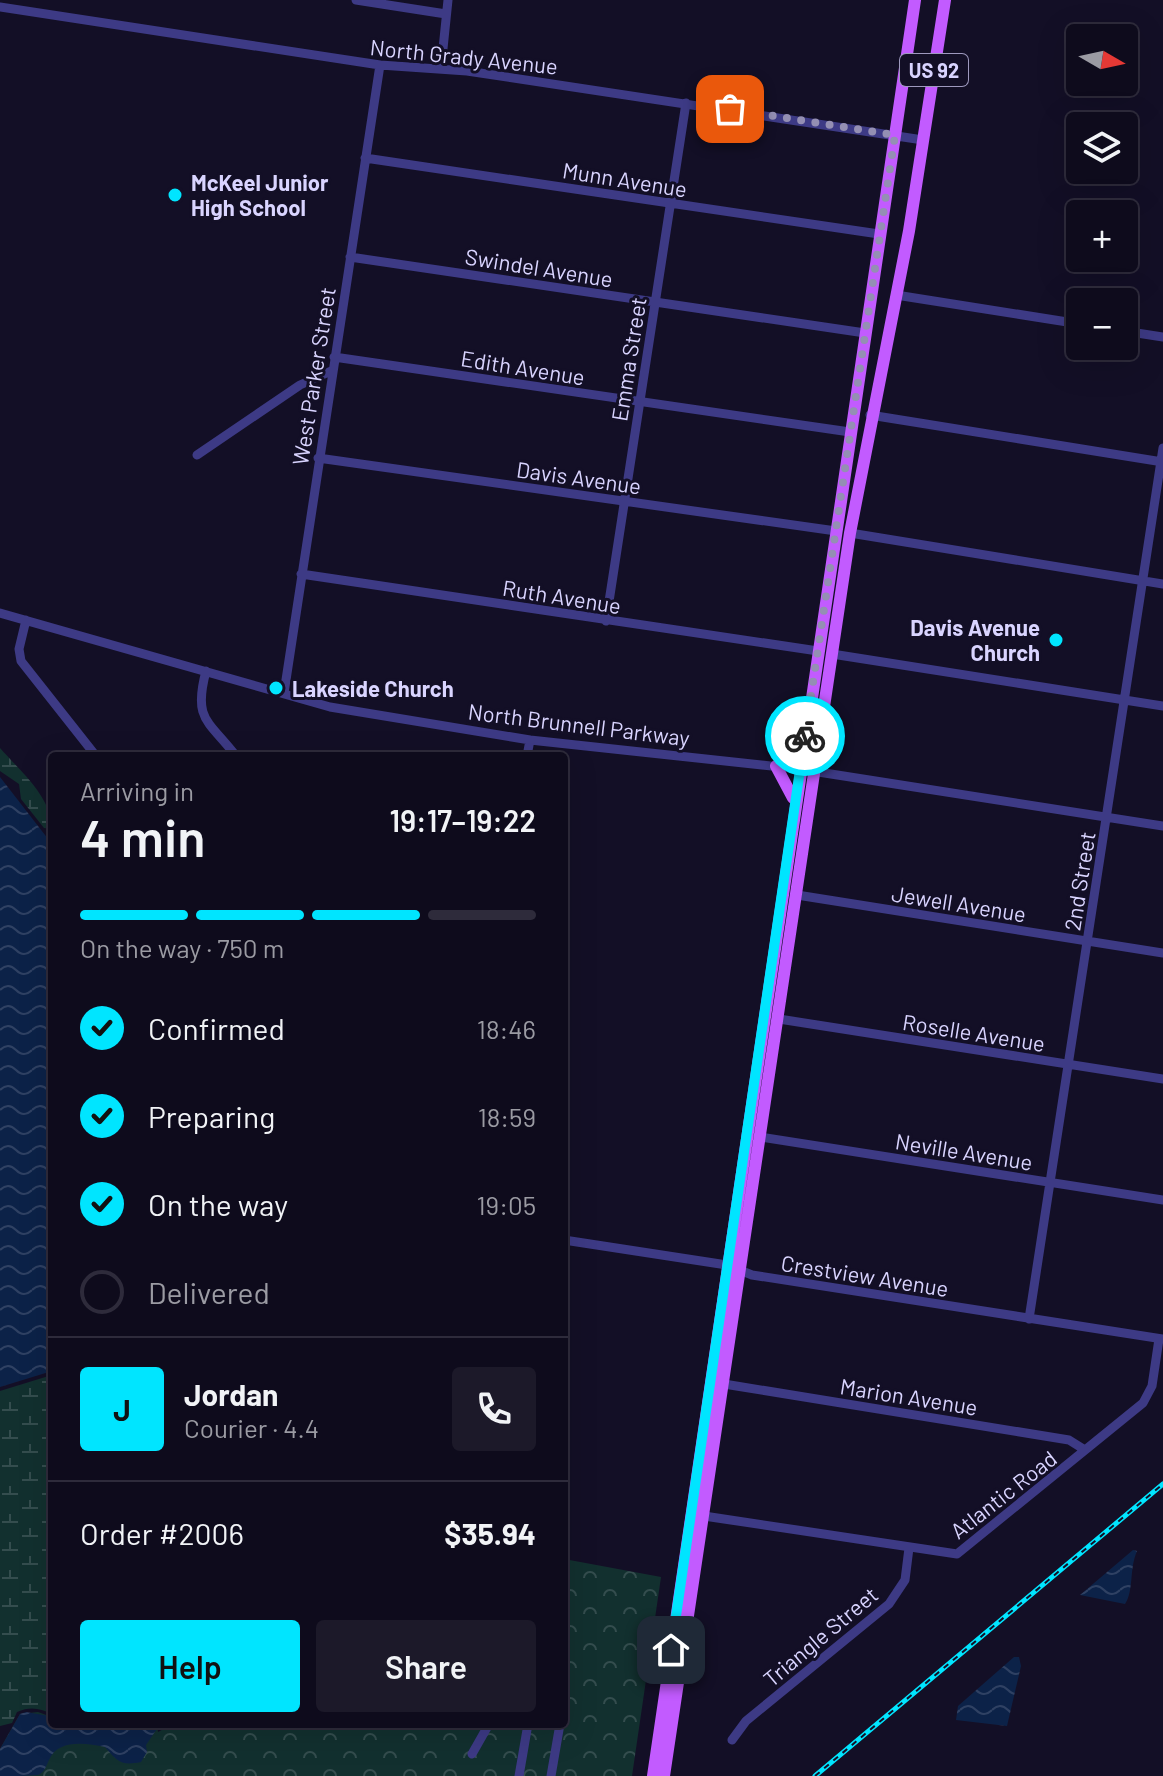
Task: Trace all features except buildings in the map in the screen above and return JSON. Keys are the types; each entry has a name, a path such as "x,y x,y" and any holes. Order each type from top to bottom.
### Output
{"main road":[{"name":"US 92","path":"653,1776 799,769 915,0"},
{"name":"US 92","path":"664,1776 859,474 896,295 945,0"},
{"path":"839,505 850,533"},
{"path":"836,531 846,558"},
{"path":"776,766 789,785 794,806"},
{"path":"769,981 779,1019"},
{"path":"764,1015 774,1051"},
{"path":"704,1516 699,1499 712,1404 709,1386"},
{"path":"690,1513 695,1531 690,1610"}],"street":[{"path":"356,0 446,14"},
{"path":"441,68 448,0"},
{"name":"North Grady Avenue","path":"0,7 380,65 441,68 923,140"},
{"name":"West Parker Street","path":"284,693 380,65"},
{"name":"Emma Street","path":"606,621 686,103"},
{"name":"Munn Avenue","path":"365,158 879,234"},
{"name":"Swindel Avenue","path":"350,257 865,333"},
{"path":"896,295 1066,322"},
{"path":"1138,333 1163,337"},
{"name":"Edith Avenue","path":"334,357 850,432"},
{"path":"197,455 300,385 331,371"},
{"path":"870,415 1161,462"},
{"name":"2nd Street","path":"1029,1319 1163,448"},
{"name":"Davis Avenue","path":"318,458 836,531"},
{"path":"850,533 1163,584"},
{"name":"Ruth Avenue","path":"301,574 818,651"},
{"name":"North Brunnell Parkway","path":"0,613 330,707 530,740 799,769 1163,826"},
{"path":"26,620 19,649 21,661 93,752"},
{"path":"832,654 1163,706"},
{"path":"206,671 199,701 202,715 233,752"},
{"path":"528,752 530,740"},
{"name":"Jewell Avenue","path":"797,895 1163,953"},
{"name":"Roselle Avenue","path":"779,1019 1163,1079"},
{"name":"Neville Avenue","path":"760,1137 1163,1200"},
{"name":"Crestview Avenue","path":"568,1241 727,1265 740,1272 1161,1339"},
{"name":"Atlantic Road","path":"704,1516 949,1555 966,1550 1149,1394 1161,1339"},
{"name":"Marion Avenue","path":"724,1384 1069,1440 1085,1450"},
{"name":"Triangle Street","path":"732,1740 746,1721 889,1604 905,1580 909,1548"},
{"path":"472,1754 487,1728"},
{"path":"519,1776 527,1728"},
{"path":"551,1776 559,1728"}],"green space":[{"path":"0,748 41,795 48,809 48,828 44,828 21,799 19,784 0,771"},
{"path":"48,1376 48,1712 26,1709 17,1712 12,1723 0,1726 0,1391"},
{"path":"568,1560 661,1577 632,1776 0,1776 0,1749 20,1714 38,1712 48,1716 48,1728 158,1728 158,1732 166,1728 568,1728"}],"water":[{"path":"0,777 48,839 48,1372 0,1387"},
{"path":"1133,1550 1137,1551 1130,1593 1125,1604 1080,1595"},
{"path":"1014,1657 1019,1657 1021,1666 1007,1726 956,1720 958,1706"},
{"path":"20,1714 48,1716 48,1728 158,1728 146,1745 147,1752 141,1762 120,1762 105,1747 73,1744 53,1753 44,1771 38,1775 0,1776 0,1749"}],"railway":[{"path":"815,1776 1163,1484"}],"way so far":[{"path":"730,109 895,135 805,736"}],"place":[{"name":"McKeel Junior High School","path":"175,195"},
{"name":"Davis Avenue Church","path":"1056,640"},
{"name":"Lakeside Church","path":"276,688"}],"route":[{"path":"671,1650 805,736"}]}
